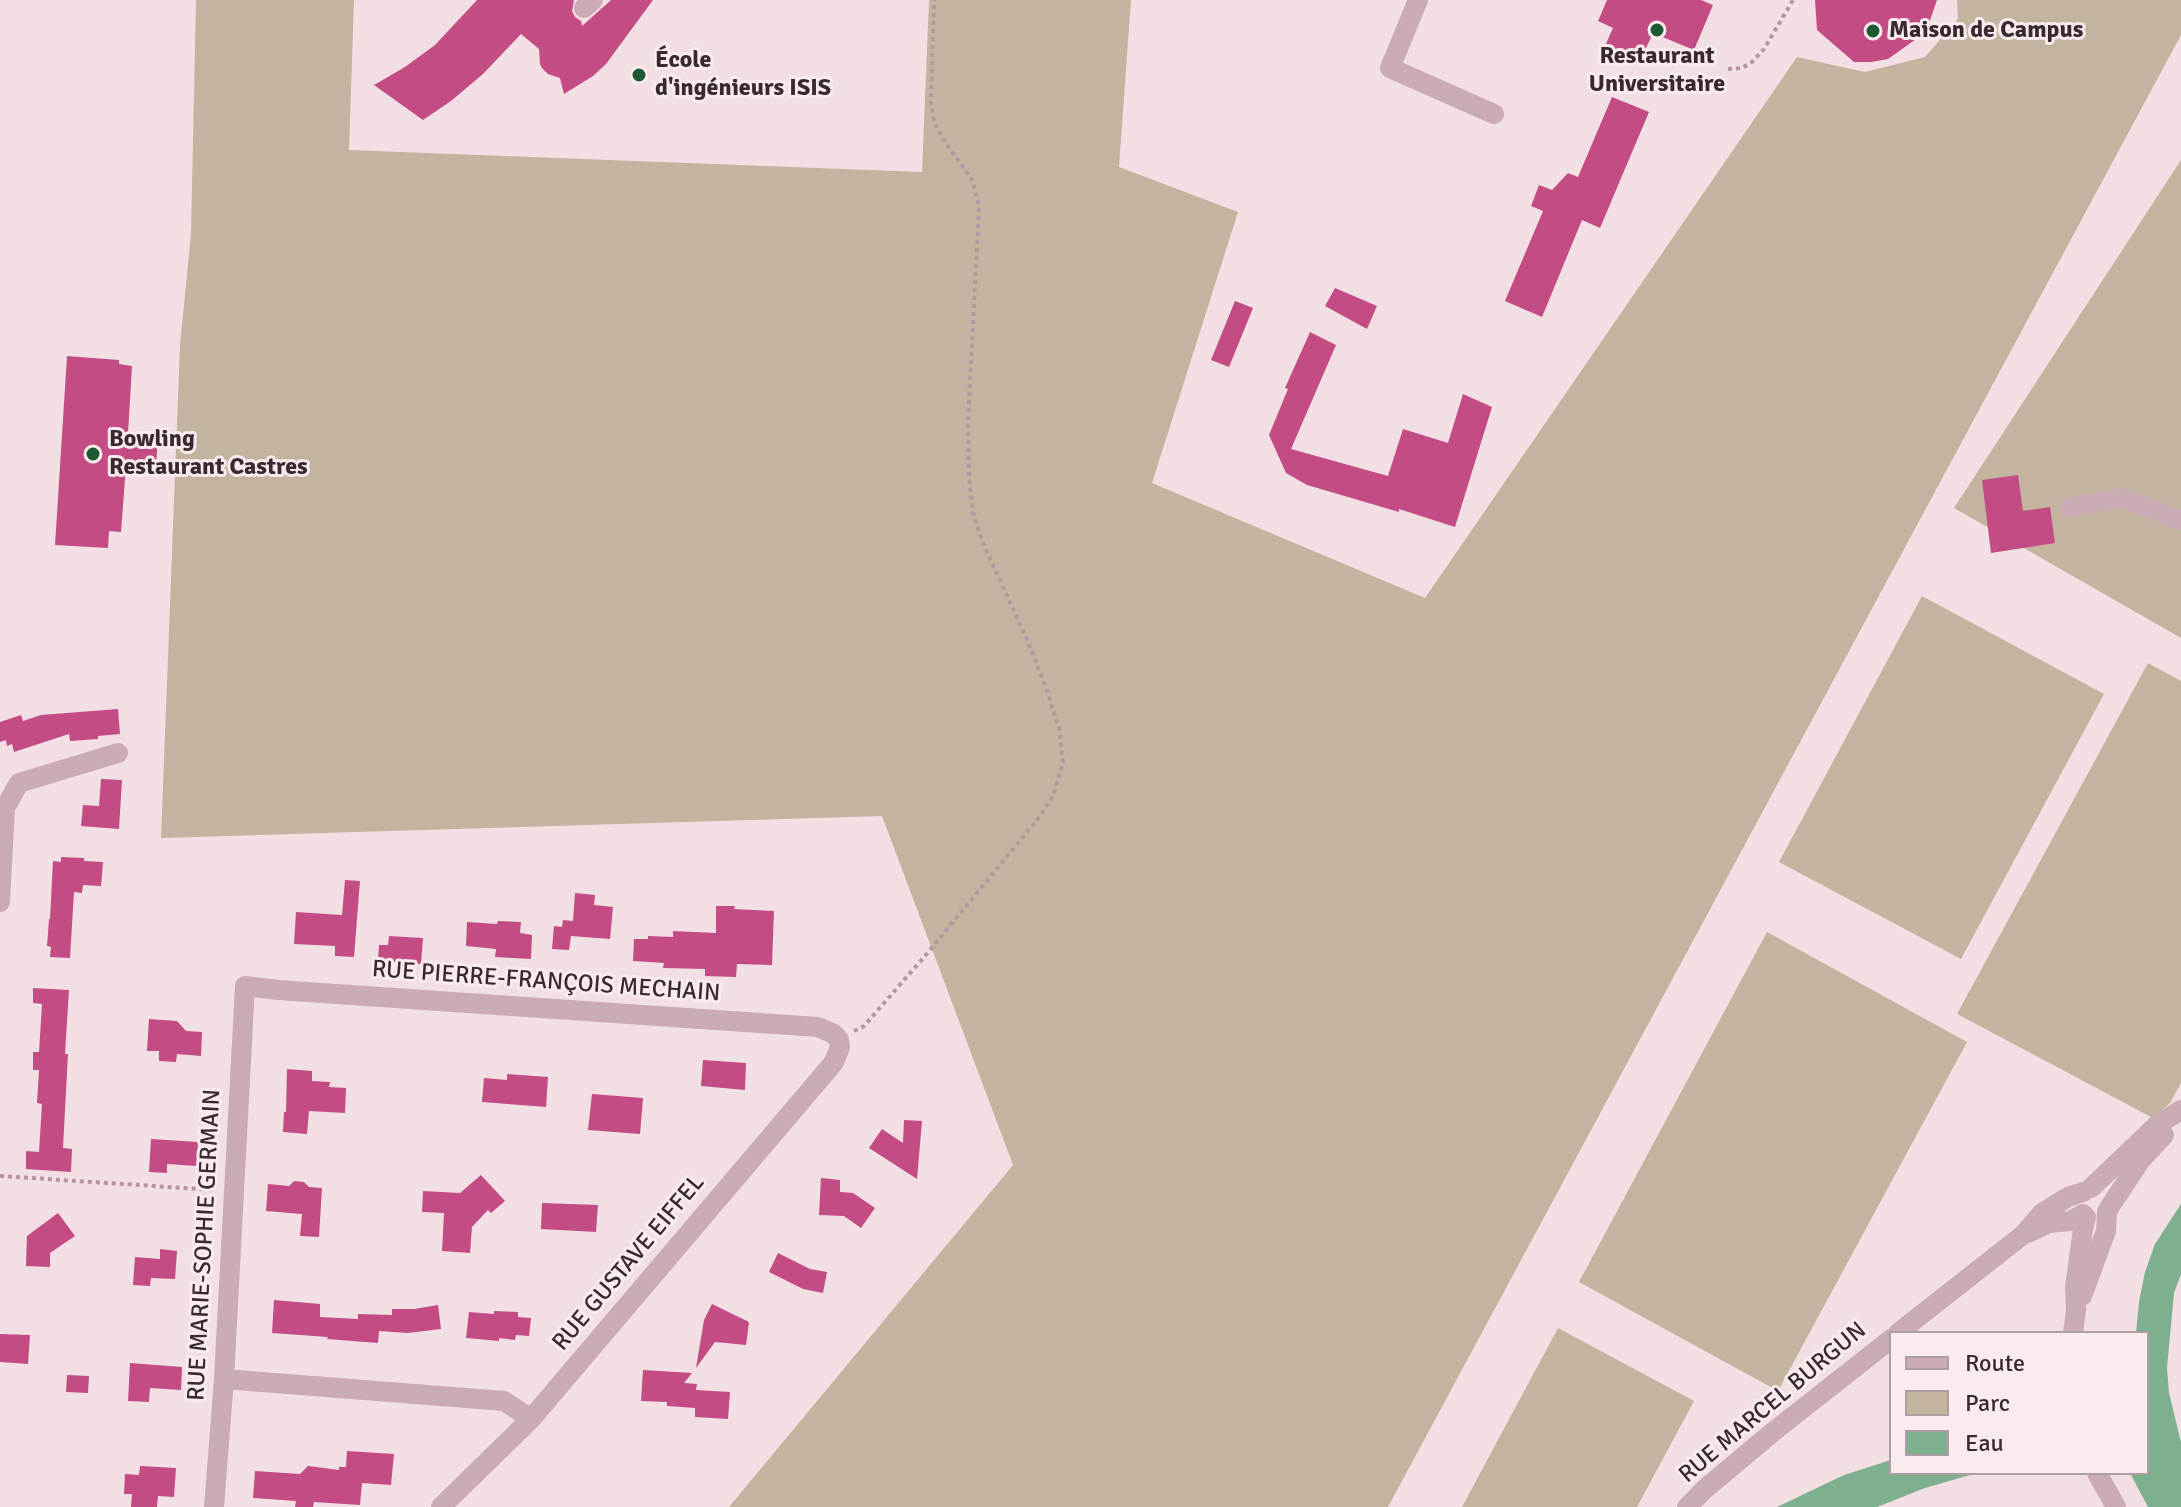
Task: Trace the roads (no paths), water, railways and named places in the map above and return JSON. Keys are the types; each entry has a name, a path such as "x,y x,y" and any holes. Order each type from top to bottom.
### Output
{"street":[{"path":"1418,0 1390,68 1494,114"},
{"path":"2069,507 2120,498 2181,520"},
{"path":"0,902 2,809 19,783 118,753"},
{"name":"RUE PIERRE-FRANÇOIS MECHAIN","path":"245,986 818,1027 834,1034 839,1040"},
{"name":"RUE MARIE-SOPHIE GERMAIN","path":"214,1507 245,986"},
{"name":"RUE GUSTAVE EIFFEL","path":"441,1507 531,1419 824,1074 838,1055 839,1040"},
{"name":"RUE MARCEL BURGUN","path":"1901,1331 2024,1234 2042,1213 2068,1197 2087,1190 2157,1125 2181,1110"},
{"path":"2096,1213 2181,1117"},
{"path":"2073,1331 2076,1310 2106,1231 2096,1213 2078,1201 2087,1190 2104,1191 2109,1199 2096,1213"},
{"name":"RUE MARCEL BURGUN","path":"2024,1234 2049,1223 2070,1221 2096,1213"},
{"name":"RUE MARCEL BURGUN","path":"1687,1507 1762,1441 1889,1341"},
{"path":"224,1379 504,1401 531,1419"},
{"path":"2098,1475 2116,1507"}],"water":[{"path":"2181,1204 2181,1274 2174,1293 2167,1368 2169,1393 2181,1442 2181,1507 2148,1507 2131,1475 2149,1475 2149,1331 2136,1331 2145,1272 2155,1244"},
{"path":"1889,1461 1889,1475 1970,1475 1877,1507 1777,1507 1844,1475"}],"place":[{"name":"Restaurant Universitaire","path":"1657,30"},
{"name":"Maison de Campus","path":"1873,31"},
{"name":"École d'ingénieurs ISIS","path":"639,75"},
{"name":"Bowling Restaurant Castres","path":"93,454"}]}
